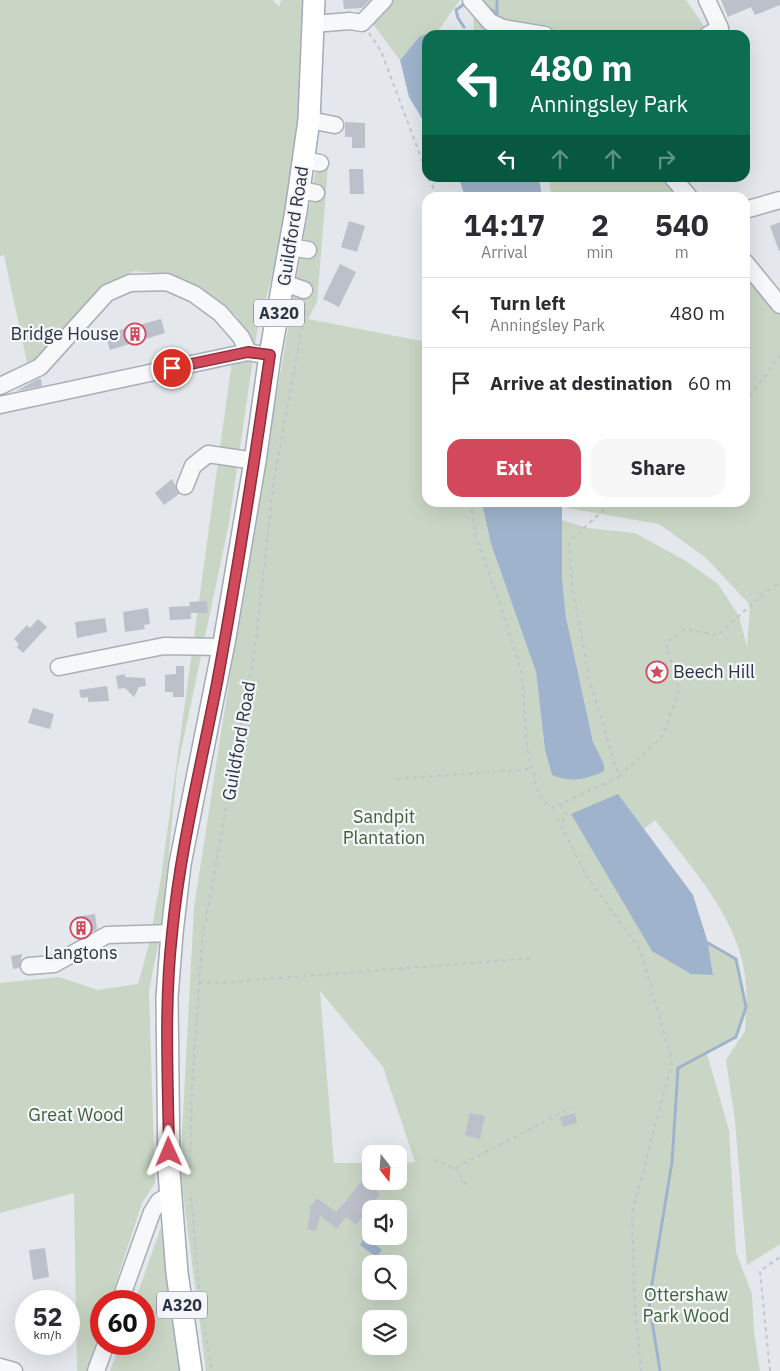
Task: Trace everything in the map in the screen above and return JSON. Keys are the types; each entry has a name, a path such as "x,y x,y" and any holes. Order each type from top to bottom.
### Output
{"main road":[{"name":"Guildford Road","path":"191,1371 177,1272 180,1196 167,1054 167,997 172,933 180,864 223,647 255,461 270,355 284,283 299,248 308,192 312,161 308,120 314,0"}],"street":[{"path":"301,0 314,0"},
{"path":"314,24 350,21 362,23 384,0"},
{"path":"707,0 720,28 717,30"},
{"path":"474,3 496,25 520,30"},
{"path":"308,120 335,125"},
{"path":"677,182 685,192"},
{"path":"750,209 780,200"},
{"path":"750,268 780,305"},
{"path":"0,386 40,367 107,293 130,283 167,282 194,294 220,313 242,337 248,352"},
{"path":"284,283 304,290"},
{"path":"0,405 248,352 270,355"},
{"path":"185,486 193,466 208,454 255,461"},
{"path":"59,667 164,646 223,647"},
{"path":"29,966 54,964 107,935 172,933"},
{"path":"124,1290 152,1212 159,1201 180,1196"},
{"path":"96,1371 102,1355"},
{"path":"0,1367 14,1371"}],"path":[{"path":"362,23 381,51 422,161"},
{"name":"Guildford Road","path":"190,1177 192,1086 202,941 255,648 274,480 306,306"},
{"path":"750,396 780,356"},
{"path":"471,507 477,541 498,598 522,674 527,749 539,795 552,808 619,777 662,737 679,690 666,643 685,629 718,635 762,594 780,582"},
{"path":"606,507 569,542 572,585 590,682 619,777"},
{"path":"397,779 532,769"},
{"path":"561,804 566,814 561,828"},
{"path":"557,818 586,875 641,951 672,1062 632,1214 635,1309 641,1371"},
{"path":"199,982 216,983 534,958"},
{"path":"454,1168 571,1108"},
{"path":"434,1160 454,1168 469,1189"},
{"path":"180,1196 212,1371"},
{"path":"770,1371 760,1271 780,1257"}],"green space":[{"name":"Great Wood","path":"0,0 273,0 279,7 281,0 304,0 302,115 285,228 257,331 229,523 177,770 162,924 149,991 155,1183 142,1203 114,1290 90,1290 90,1355 93,1355 88,1371 77,1371 77,1355 80,1355 80,1290 76,1290 74,1193 0,1213 0,983 59,977 98,990 138,984 149,944 161,877 238,317 195,288 167,274 134,271 101,286 28,367 4,255 0,256"},
{"path":"376,0 460,0 439,30 422,30 422,35 400,60 372,23"},
{"path":"473,0 686,0 707,30 474,30"},
{"name":"Sandpit Plantation","path":"328,167 317,302 308,319 422,341 422,507 483,507 491,544 536,672 545,750 552,775 565,779 591,777 604,771 604,764 593,742 566,617 562,579 562,520 587,528 635,533 686,561 718,584 739,616 747,647 750,605 705,557 659,524 567,507 750,507 750,275 780,312 780,1244 747,1265 735,1121 726,1060 745,1031 746,1007 736,1037 707,1054 729,1130 736,1252 752,1294 754,1332 760,1371 206,1371 180,1171 194,907 250,547 315,173","holes":["618,795 644,829 655,820 719,906 731,929 740,953 746,979 746,1006 736,959 708,943 713,975","320,991 383,1067 415,1162 408,1162 408,1190 376,1190 380,1194 375,1200 407,1200 407,1245 362,1245 362,1217 356,1225 338,1211 345,1200 349,1202 362,1181 362,1163 334,1163","317,1198 343,1221 337,1229 310,1208"]},
{"path":"549,182 672,182 681,192 550,192"},
{"path":"161,1227 180,1371 110,1371 116,1355 155,1355 155,1290 139,1290"}],"water":[{"path":"422,35 422,119 409,97 400,60"},
{"path":"460,182 540,182 541,192 463,192"},
{"path":"483,507 562,507 562,579 566,617 593,742 604,764 604,771 598,774 571,780 552,775 545,750 536,672 491,544"},
{"path":"618,794 693,895 708,943 713,975 691,974 652,951 571,814"},
{"path":"362,1242 362,1245 375,1245 382,1250 378,1255 373,1255 360,1245"}],"building":[{"path":"343,0 370,0 362,8 344,9"},
{"path":"721,0 780,0 780,5 755,15 751,7 728,17"},
{"path":"345,122 365,123 365,148 352,148 352,137 345,137"},
{"path":"349,169 363,169 364,194 350,194"},
{"path":"349,221 365,226 357,252 341,247"},
{"path":"780,222 780,251 779,251 770,226"},
{"path":"340,264 356,272 339,307 323,299"},
{"name":"Bridge House","path":"161,319 165,333 110,350 105,334"},
{"path":"41,379 42,386 16,391"},
{"path":"172,479 179,494 164,505 155,493"},
{"path":"207,601 208,613 191,613 191,619 170,620 169,607 190,606 189,602"},
{"path":"148,608 150,624 144,625 145,629 125,632 123,612"},
{"path":"105,618 107,632 77,638 75,622"},
{"path":"38,619 47,627 23,653 17,647 19,644 14,639 27,625 30,628"},
{"path":"176,666 184,666 184,697 173,697 173,692 165,692 165,675 176,674"},
{"path":"125,674 125,677 145,678 146,686 139,687 134,697 125,688 118,689 116,676"},
{"path":"107,686 109,701 88,702 88,697 81,698 79,690"},
{"path":"33,708 54,714 50,729 28,723"},
{"name":"Langtons","path":"95,914 97,929 79,939 75,917"},
{"path":"22,954 19,968 13,969 11,956"},
{"path":"470,1113 485,1116 480,1139 465,1135"},
{"path":"575,1113 577,1123 563,1127 560,1117"},
{"path":"362,1181 362,1190 376,1190 380,1194 375,1200 362,1200 362,1217 356,1225 346,1217 337,1229 320,1216 316,1231 307,1229 311,1209 309,1208 317,1198 336,1212"},
{"path":"45,1248 49,1277 33,1280 29,1250"}],"waterway":[{"path":"497,0 497,19"},
{"path":"464,27 458,18 456,10 467,2"},
{"path":"486,6 497,14"},
{"path":"660,1371 649,1302 672,1162 678,1068 736,1037 746,1007 736,959 708,943"}],"place":[{"name":"Bridge House","path":"135,334"},
{"name":"Beech Hill","path":"657,672"},
{"name":"Langtons","path":"81,928"}],"route":[{"path":"169,1152 167,997 180,864 224,643 255,461 270,355 248,352 172,368"}],"park label":[{"name":"Ottershaw Park Wood","path":"686,1305"}]}
